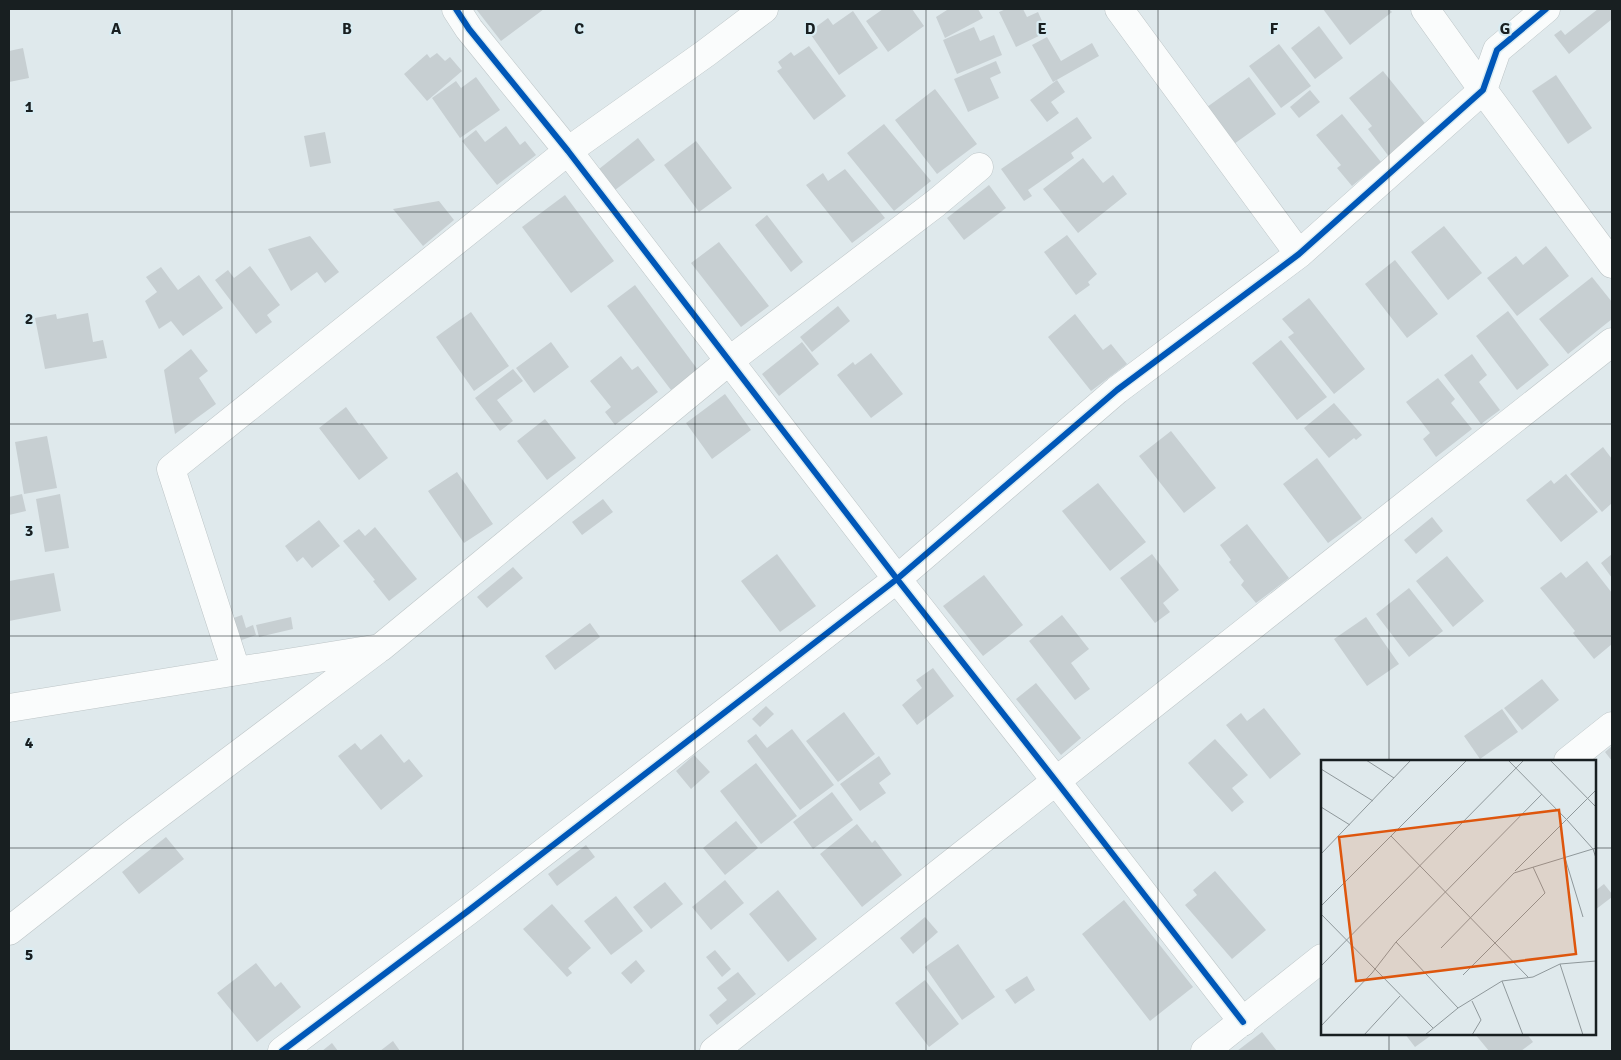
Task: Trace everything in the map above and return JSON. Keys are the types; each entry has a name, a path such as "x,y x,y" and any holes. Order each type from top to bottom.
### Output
{"street":[{"path":"456,9 1243,1022"},
{"path":"236,670 171,469 568,151 706,53 764,9"},
{"path":"1119,9 1299,254"},
{"path":"1425,9 1612,264"},
{"path":"282,1051 476,905 897,579 1117,390 1299,254 1483,90 1497,50 1546,9"},
{"path":"9,931 131,835 380,648 729,361 936,203 979,167"},
{"path":"714,1051 1612,342"},
{"path":"9,708 380,648"},
{"path":"1569,760 1612,726"},
{"path":"1205,1051 1321,959"}],"building":[{"path":"476,9 544,9 501,41"},
{"path":"883,9 912,9 924,26 888,52 866,21"},
{"path":"946,9 978,9 983,18 945,38 936,17"},
{"path":"1006,9 1023,9 1027,17 1038,12 1047,32 1016,47 999,12"},
{"path":"1323,9 1389,9 1392,12 1350,45"},
{"path":"1598,9 1612,9 1612,19 1569,54 1554,35 1561,30 1565,35"},
{"path":"853,11 878,48 839,75 809,32 828,18 833,25"},
{"path":"1319,26 1343,58 1315,79 1291,48"},
{"path":"974,27 980,41 994,35 1002,55 957,74 943,40"},
{"path":"1047,37 1061,61 1092,43 1099,56 1053,82 1032,45"},
{"path":"1279,44 1311,86 1281,108 1249,66"},
{"path":"809,46 846,96 814,120 777,71 782,68 778,62 791,52 794,56"},
{"path":"23,48 29,78 9,82 9,51"},
{"path":"437,53 445,61 450,57 462,71 427,101 404,74 427,54 430,58"},
{"path":"996,61 1001,73 990,78 999,98 968,112 954,79"},
{"path":"1383,71 1428,127 1390,158 1368,129 1372,126 1349,98"},
{"path":"1556,75 1592,128 1568,144 1532,91"},
{"path":"476,77 500,110 460,138 432,98 456,81 461,88"},
{"path":"1249,77 1276,114 1234,144 1207,107"},
{"path":"1057,80 1065,92 1051,102 1059,113 1047,122 1030,100"},
{"path":"935,89 977,144 937,174 895,120"},
{"path":"1310,90 1320,102 1299,118 1290,107"},
{"path":"1342,114 1381,162 1352,186 1337,168 1341,165 1316,135"},
{"path":"1077,117 1092,138 1071,153 1074,158 1028,190 1032,196 1024,201 1001,169"},
{"path":"884,124 931,181 894,211 847,153"},
{"path":"506,126 520,145 525,141 536,155 497,185 462,141 476,130 485,142"},
{"path":"325,132 331,163 310,167 304,136"},
{"path":"638,138 655,160 615,190 599,169"},
{"path":"696,141 732,188 699,212 664,165"},
{"path":"1083,158 1103,183 1113,175 1127,194 1078,233 1043,189"},
{"path":"845,169 885,218 852,243 806,185 823,173 828,181"},
{"path":"989,185 1006,208 964,240 947,218"},
{"path":"565,195 614,261 571,293 522,227"},
{"path":"439,201 454,220 423,246 393,209"},
{"path":"767,215 803,262 791,272 755,225"},
{"path":"1444,226 1482,273 1448,300 1411,252"},
{"path":"1067,235 1097,274 1088,282 1090,285 1076,295 1044,252"},
{"path":"310,236 339,272 325,283 317,272 291,291 268,249"},
{"path":"719,242 769,306 741,327 691,263"},
{"path":"1546,246 1569,276 1517,316 1487,278 1516,256 1523,265"},
{"path":"1395,260 1438,314 1407,338 1365,284"},
{"path":"250,266 280,305 267,315 272,322 256,334 215,280 228,270 234,278"},
{"path":"161,267 178,290 199,275 223,308 183,336 171,321 159,329 145,301 157,292 146,277"},
{"path":"1592,277 1612,302 1612,319 1568,354 1539,319"},
{"path":"635,285 698,370 671,390 607,306"},
{"path":"1309,298 1365,369 1334,394 1288,337 1294,333 1282,319"},
{"path":"838,306 850,321 812,352 800,337"},
{"path":"1508,311 1549,365 1517,390 1476,336"},
{"path":"471,312 509,366 474,391 436,337"},
{"path":"88,313 93,342 103,340 107,358 45,369 35,318 56,314 57,319"},
{"path":"1075,314 1103,350 1111,344 1127,364 1091,391 1048,337"},
{"path":"1281,340 1327,397 1297,420 1252,363"},
{"path":"551,342 569,367 534,393 516,368"},
{"path":"802,342 819,364 779,396 762,374"},
{"path":"191,349 208,371 199,378 216,404 175,434 164,370"},
{"path":"871,353 903,394 871,418 837,375 853,362 855,365"},
{"path":"1472,354 1487,375 1479,382 1500,410 1481,424 1444,375"},
{"path":"621,356 632,370 638,366 658,392 615,425 605,412 611,407 590,381"},
{"path":"513,369 523,381 497,400 513,421 500,431 475,398"},
{"path":"1438,378 1455,399 1451,403 1472,429 1436,457 1423,439 1430,433 1406,402"},
{"path":"725,394 751,430 712,459 686,423"},
{"path":"1334,403 1362,435 1356,440 1354,438 1329,458 1304,428"},
{"path":"346,407 359,425 362,423 388,458 359,480 319,428"},
{"path":"545,419 576,458 547,480 517,441"},
{"path":"1171,431 1216,488 1184,513 1139,456"},
{"path":"47,436 57,488 24,494 15,442"},
{"path":"1603,447 1612,459 1612,503 1602,512 1570,474"},
{"path":"1317,458 1362,518 1328,543 1283,484"},
{"path":"457,472 493,524 464,543 428,491"},
{"path":"1566,474 1598,512 1561,542 1526,500 1551,480 1554,484"},
{"path":"1098,483 1146,542 1110,571 1062,511"},
{"path":"22,494 26,511 9,515 9,497"},
{"path":"60,494 69,548 45,552 36,499"},
{"path":"603,499 613,512 582,535 572,522"},
{"path":"1432,517 1443,531 1416,554 1404,540"},
{"path":"319,520 340,546 312,568 303,557 297,562 285,546"},
{"path":"1247,524 1289,578 1256,603 1241,585 1244,581 1229,562 1231,560 1220,545"},
{"path":"375,527 417,579 389,601 373,581 375,580 343,541 359,529 365,536"},
{"path":"777,554 816,606 780,632 741,581"},
{"path":"1152,554 1179,590 1163,603 1170,612 1155,623 1120,578"},
{"path":"1612,554 1612,578 1601,563"},
{"path":"1447,556 1484,601 1453,627 1416,581"},
{"path":"1587,561 1612,593 1612,644 1594,659 1573,633 1575,631 1540,588 1561,572 1566,578"},
{"path":"513,567 523,578 487,608 477,597"},
{"path":"54,573 61,611 9,621 9,581"},
{"path":"984,575 1023,625 983,656 943,606"},
{"path":"1409,588 1443,631 1409,657 1376,614"},
{"path":"242,615 246,628 253,625 256,635 233,643 225,621"},
{"path":"1062,615 1089,649 1071,663 1090,689 1075,700 1029,641"},
{"path":"291,617 293,629 259,637 256,625"},
{"path":"1366,617 1399,664 1367,686 1334,639"},
{"path":"590,623 600,637 555,670 545,656"},
{"path":"933,668 954,696 917,725 902,705 922,688 916,680"},
{"path":"1542,679 1559,700 1522,730 1504,708"},
{"path":"1036,683 1081,738 1061,755 1016,699"},
{"path":"766,706 774,714 760,727 752,719"},
{"path":"1264,708 1301,754 1270,779 1226,725 1241,713 1247,721"},
{"path":"1502,709 1518,732 1480,759 1464,736"},
{"path":"844,712 875,754 838,782 806,741"},
{"path":"792,729 834,785 800,810 747,741 756,734 767,748"},
{"path":"381,734 404,763 409,759 423,776 381,810 338,756 355,743 361,750"},
{"path":"1215,739 1248,775 1232,788 1244,802 1232,812 1188,763"},
{"path":"1612,746 1612,761 1605,752"},
{"path":"694,755 710,772 691,789 676,771"},
{"path":"879,756 891,774 879,783 886,793 860,811 840,784"},
{"path":"756,763 797,816 761,844 720,791"},
{"path":"832,792 853,820 813,849 793,822"},
{"path":"736,821 758,848 725,875 703,848"},
{"path":"857,824 872,843 875,840 902,875 862,907 820,854"},
{"path":"166,837 184,859 139,894 122,872"},
{"path":"586,845 595,857 557,886 548,874"},
{"path":"1215,871 1266,930 1232,959 1185,905 1197,895 1193,890"},
{"path":"725,880 744,903 711,930 692,907"},
{"path":"665,882 683,904 651,929 633,907"},
{"path":"1604,884 1612,894 1612,897 1596,909 1596,890"},
{"path":"778,890 817,939 788,962 749,914"},
{"path":"616,896 643,931 611,955 584,921"},
{"path":"1124,900 1193,987 1150,1021 1082,934"},
{"path":"552,904 591,948 568,968 572,973 567,977 523,929"},
{"path":"925,917 938,932 913,954 900,938"},
{"path":"958,944 995,997 962,1020 925,967"},
{"path":"715,950 731,969 722,977 706,957"},
{"path":"636,960 645,971 631,984 621,973"},
{"path":"256,963 275,987 281,982 301,1007 257,1042 217,993"},
{"path":"738,972 756,994 717,1025 709,1015 727,1000 717,988"},
{"path":"1027,976 1035,990 1015,1004 1005,990"},
{"path":"925,980 959,1024 929,1047 895,1003"},
{"path":"1262,1032 1277,1051 1237,1051"},
{"path":"1406,1035 1432,1035 1415,1047"},
{"path":"1476,1035 1528,1035 1533,1042 1521,1051 1489,1051"},
{"path":"393,1041 400,1051 380,1051"},
{"path":"332,1043 338,1051 322,1051"}],"cycle path":[{"path":"456,9 469,29 568,151 897,579 1243,1022"},
{"path":"282,1051 468,911 897,579 1117,390 1299,254 1483,90 1497,50 1546,9"}]}
